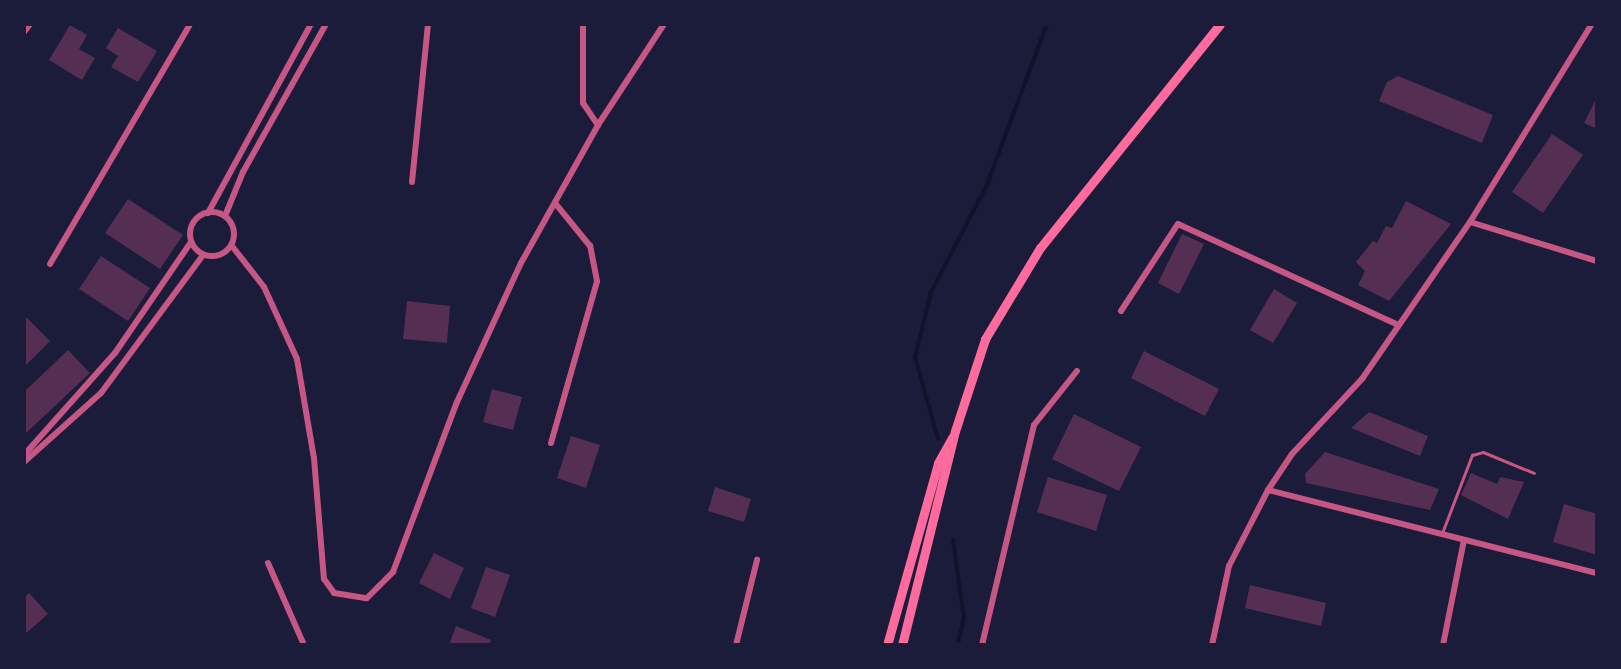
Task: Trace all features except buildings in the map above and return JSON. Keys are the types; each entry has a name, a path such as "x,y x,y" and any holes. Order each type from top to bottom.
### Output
{"main road":[{"path":"902,645 955,431 985,339 1040,248 1220,24"},
{"path":"887,645 938,463 955,431"}],"street":[{"path":"24,32 30,24"},
{"path":"50,264 190,24"},
{"path":"24,455 115,353 191,242 192,226 208,213 311,24"},
{"path":"225,216 243,172 326,24"},
{"path":"412,182 428,24"},
{"path":"583,24 583,103 598,125"},
{"path":"208,213 225,216 233,226 232,246 264,287 297,359 314,458 324,579 334,593 367,598 393,572 457,402 555,203 598,125 664,24"},
{"path":"1212,645 1229,566 1268,490 1292,454 1362,379 1396,324 1470,222 1592,24"},
{"path":"551,443 597,281 590,246 555,203"},
{"path":"1470,222 1597,261"},
{"path":"1121,311 1178,224 1396,324"},
{"path":"191,242 203,255 221,255 232,246"},
{"path":"24,462 101,393 203,255"},
{"path":"982,645 1034,425 1077,371"},
{"path":"1268,490 1597,573"},
{"path":"1443,645 1464,540"},
{"path":"736,645 757,560"},
{"path":"268,563 304,645"}],"lane":[{"path":"1441,536 1472,455 1483,452 1534,473"}],"waterway":[{"path":"938,439 915,357 931,292 986,187 1047,24"},
{"path":"953,540 964,618 958,645"}]}
